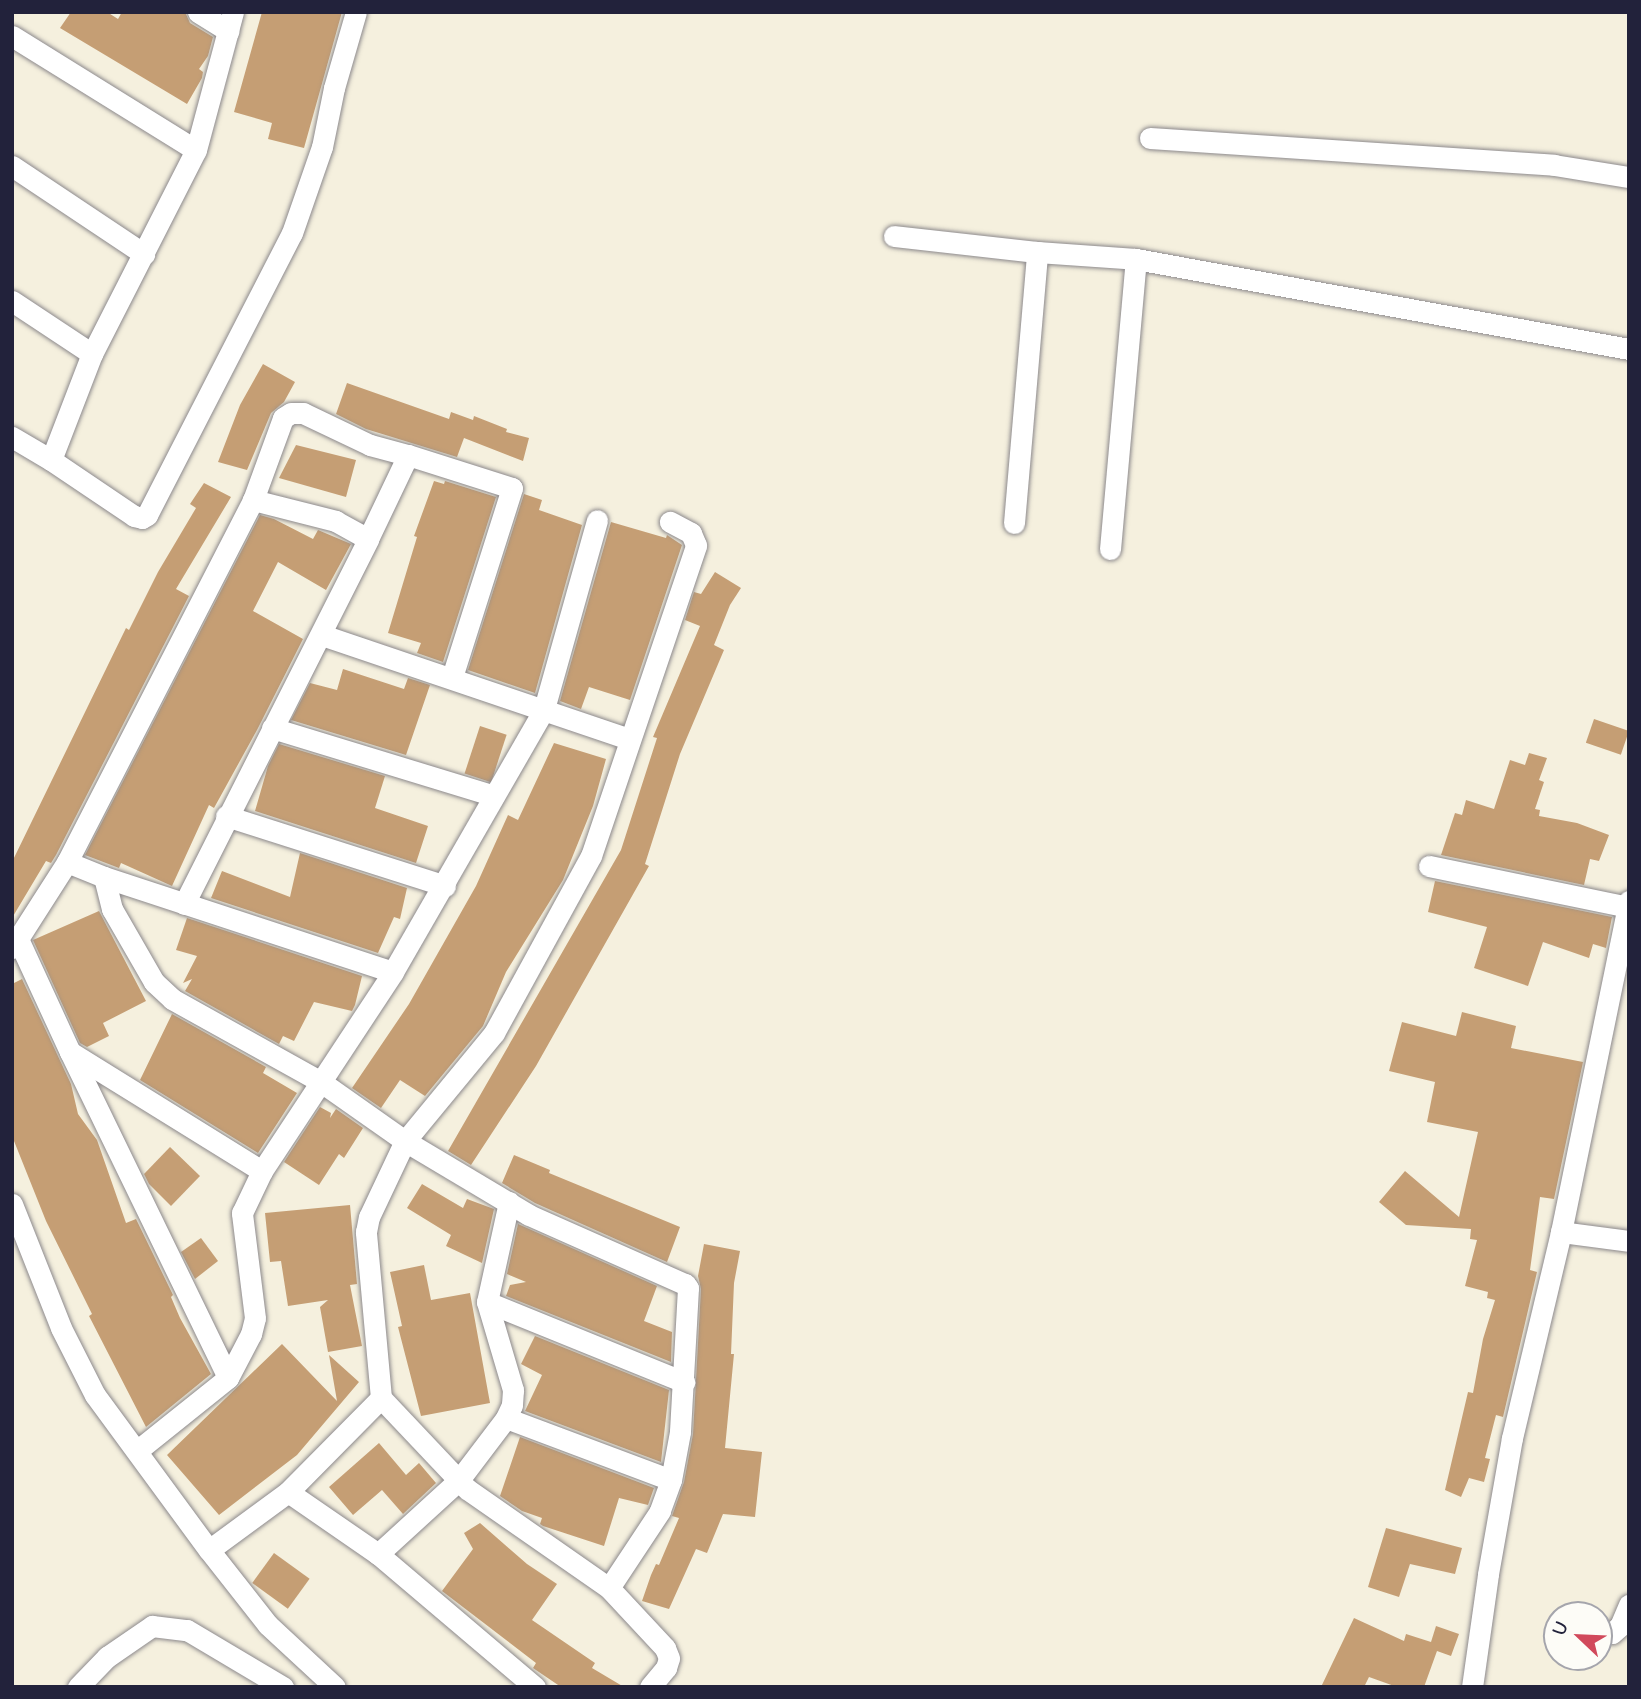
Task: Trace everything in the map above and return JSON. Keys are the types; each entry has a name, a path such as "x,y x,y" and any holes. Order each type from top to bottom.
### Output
{"street":[{"path":"51,460 92,354 196,150 231,22 198,12"},
{"path":"12,437 134,516 142,518 147,515 292,233 322,147 334,88 356,12"},
{"path":"12,36 196,150"},
{"path":"1150,138 1553,165 1629,177"},
{"path":"12,166 144,254"},
{"path":"894,236 1037,252 1136,259 1629,349"},
{"path":"1014,523 1037,252"},
{"path":"1111,549 1136,259"},
{"path":"12,301 92,354"},
{"path":"228,1378 15,943 67,862 253,500 283,418 291,413 303,413 370,445 512,488 452,677"},
{"path":"184,904 226,816 322,635 408,455"},
{"path":"253,500 336,522 368,539"},
{"path":"138,1450 228,1378 251,1334 255,1318 242,1213 262,1171 393,972 445,886 544,709 597,520"},
{"path":"650,1687 666,1668 669,1658 665,1648 609,1588 467,1489 381,1398 366,1231 369,1217 405,1141 494,1033 591,856 696,545 691,533 670,522"},
{"path":"322,635 630,739"},
{"path":"272,728 494,796"},
{"path":"226,816 445,886"},
{"path":"67,862 184,904 393,972"},
{"path":"1429,866 1628,904 1561,1232 1512,1438 1488,1574 1472,1687"},
{"path":"104,877 112,909 154,982 172,999 321,1082 405,1141 528,1215 685,1284 688,1289 684,1382 680,1432 671,1480 660,1511 609,1588"},
{"path":"70,1052 262,1171"},
{"path":"378,1553 459,1480 506,1418 512,1405 513,1390 487,1302 509,1202"},
{"path":"12,1204 61,1328 89,1384 209,1550 268,1625 335,1687"},
{"path":"1561,1232 1629,1241"},
{"path":"487,1302 684,1382"},
{"path":"209,1550 289,1492 381,1398"},
{"path":"506,1418 671,1480"},
{"path":"289,1492 378,1553 535,1687"},
{"path":"1613,1632 1620,1626 1629,1605"},
{"path":"78,1687 107,1657 152,1626 187,1630 283,1687"}],"building":[{"path":"71,12 107,12 118,19 122,12 185,12 190,23 213,37 208,56 199,69 203,72 202,78 187,104 60,28"},
{"path":"262,12 342,12 304,148 268,139 272,123 234,112"},
{"path":"263,364 295,382 284,402 271,413 247,470 218,462 240,405"},
{"path":"347,383 449,419 451,412 473,420 474,416 507,429 506,432 529,438 523,461 464,438 457,457 366,429 336,414"},
{"path":"296,445 356,460 346,497 279,478"},
{"path":"434,481 444,484 445,481 496,497 443,662 417,653 421,643 388,633 417,537 414,536"},
{"path":"204,483 231,497 176,589 189,596 56,855 51,863 46,861 12,918 12,862 126,628 129,630 158,572 196,508 190,504"},
{"path":"524,494 542,500 539,510 582,525 535,693 468,670"},
{"path":"260,515 274,519 313,539 318,530 351,544 326,590 278,562 253,611 303,639 257,730 214,808 209,805 172,886 121,863 119,868 85,855"},
{"path":"611,522 666,538 667,535 682,545 630,700 589,687 581,709 560,701"},
{"path":"715,572 741,588 730,605 714,645 724,650 680,754 645,864 649,866 536,1066 471,1165 448,1151 621,850 657,738 653,737 700,626 685,620 694,592 701,594"},
{"path":"343,669 404,689 408,678 430,685 406,755 291,720 310,683 337,690"},
{"path":"1594,719 1629,731 1621,755 1586,743"},
{"path":"480,726 507,735 491,782 465,774"},
{"path":"554,743 606,759 593,806 563,880 506,972 483,1026 425,1096 400,1080 381,1108 352,1088 409,1004 476,886 508,815 518,820"},
{"path":"279,744 385,776 375,808 428,826 416,863 255,811 268,766"},
{"path":"1529,753 1547,758 1539,780 1544,782 1535,809 1540,810 1539,816 1577,823 1609,835 1599,861 1590,859 1584,885 1441,855 1455,813 1462,815 1466,800 1494,809 1510,760 1525,765"},
{"path":"300,853 407,888 400,919 394,917 378,953 211,898 222,871 290,897"},
{"path":"1435,881 1612,917 1606,948 1593,944 1589,958 1543,942 1528,986 1474,968 1487,927 1428,912"},
{"path":"99,911 146,1001 103,1023 109,1036 87,1047 80,1043 33,940"},
{"path":"187,918 362,976 352,1011 314,1002 294,1041 283,1036 279,1044 185,991 192,979 183,983 197,956 176,950"},
{"path":"22,979 71,1084 78,1114 97,1140 126,1223 136,1219 173,1295 171,1297 180,1318 211,1374 146,1427 89,1316 92,1314 46,1221 12,1136 12,984"},
{"path":"1462,1012 1516,1026 1511,1048 1583,1062 1554,1199 1540,1197 1530,1270 1537,1272 1503,1417 1496,1415 1485,1458 1490,1459 1484,1482 1469,1478 1461,1497 1445,1490 1468,1392 1473,1393 1483,1339 1495,1300 1487,1298 1488,1292 1465,1286 1477,1240 1470,1239 1471,1229 1406,1225 1379,1202 1405,1171 1459,1217 1478,1132 1427,1122 1435,1082 1389,1071 1402,1022 1456,1036"},
{"path":"172,1014 266,1067 263,1073 297,1093 258,1153 140,1080"},
{"path":"320,1107 331,1113 330,1118 336,1109 363,1128 344,1158 339,1154 319,1185 284,1162"},
{"path":"170,1147 200,1176 171,1206 149,1184 144,1174"},
{"path":"514,1155 550,1170 549,1173 680,1227 667,1262 535,1203 502,1183"},
{"path":"422,1184 463,1208 467,1199 494,1209 482,1263 446,1246 451,1235 407,1208"},
{"path":"350,1205 357,1284 350,1285 362,1346 328,1352 320,1307 328,1300 288,1306 281,1261 270,1262 265,1213"},
{"path":"518,1224 657,1286 644,1321 672,1332 671,1362 506,1296 510,1285 526,1282 507,1274"},
{"path":"201,1238 218,1261 195,1279 181,1252"},
{"path":"704,1244 740,1251 734,1283 731,1354 734,1354 725,1448 762,1452 755,1517 723,1514 707,1553 696,1549 669,1609 642,1601 651,1575 656,1564 659,1565 679,1518 672,1516 684,1482 693,1434 701,1289 698,1276"},
{"path":"424,1265 431,1300 470,1293 490,1403 421,1416 398,1327 402,1326 390,1272"},
{"path":"535,1336 669,1390 661,1462 525,1411 542,1375 521,1364"},
{"path":"282,1344 337,1401 329,1355 359,1382 297,1455 219,1515 167,1455"},
{"path":"520,1437 654,1488 648,1505 619,1498 604,1546 543,1526 540,1524 542,1518 522,1511 500,1496"},
{"path":"379,1443 406,1475 419,1463 436,1483 403,1514 382,1490 353,1515 329,1487"},
{"path":"480,1523 527,1564 557,1584 532,1620 595,1663 592,1668 624,1687 561,1687 533,1668 536,1663 442,1591 473,1549 464,1533"},
{"path":"1386,1528 1462,1548 1455,1574 1410,1564 1399,1597 1368,1587"},
{"path":"274,1553 310,1579 288,1609 252,1583"},
{"path":"1354,1618 1404,1641 1406,1634 1431,1642 1436,1626 1459,1634 1451,1656 1437,1651 1424,1687 1397,1687 1369,1677 1364,1687 1321,1687"}]}
